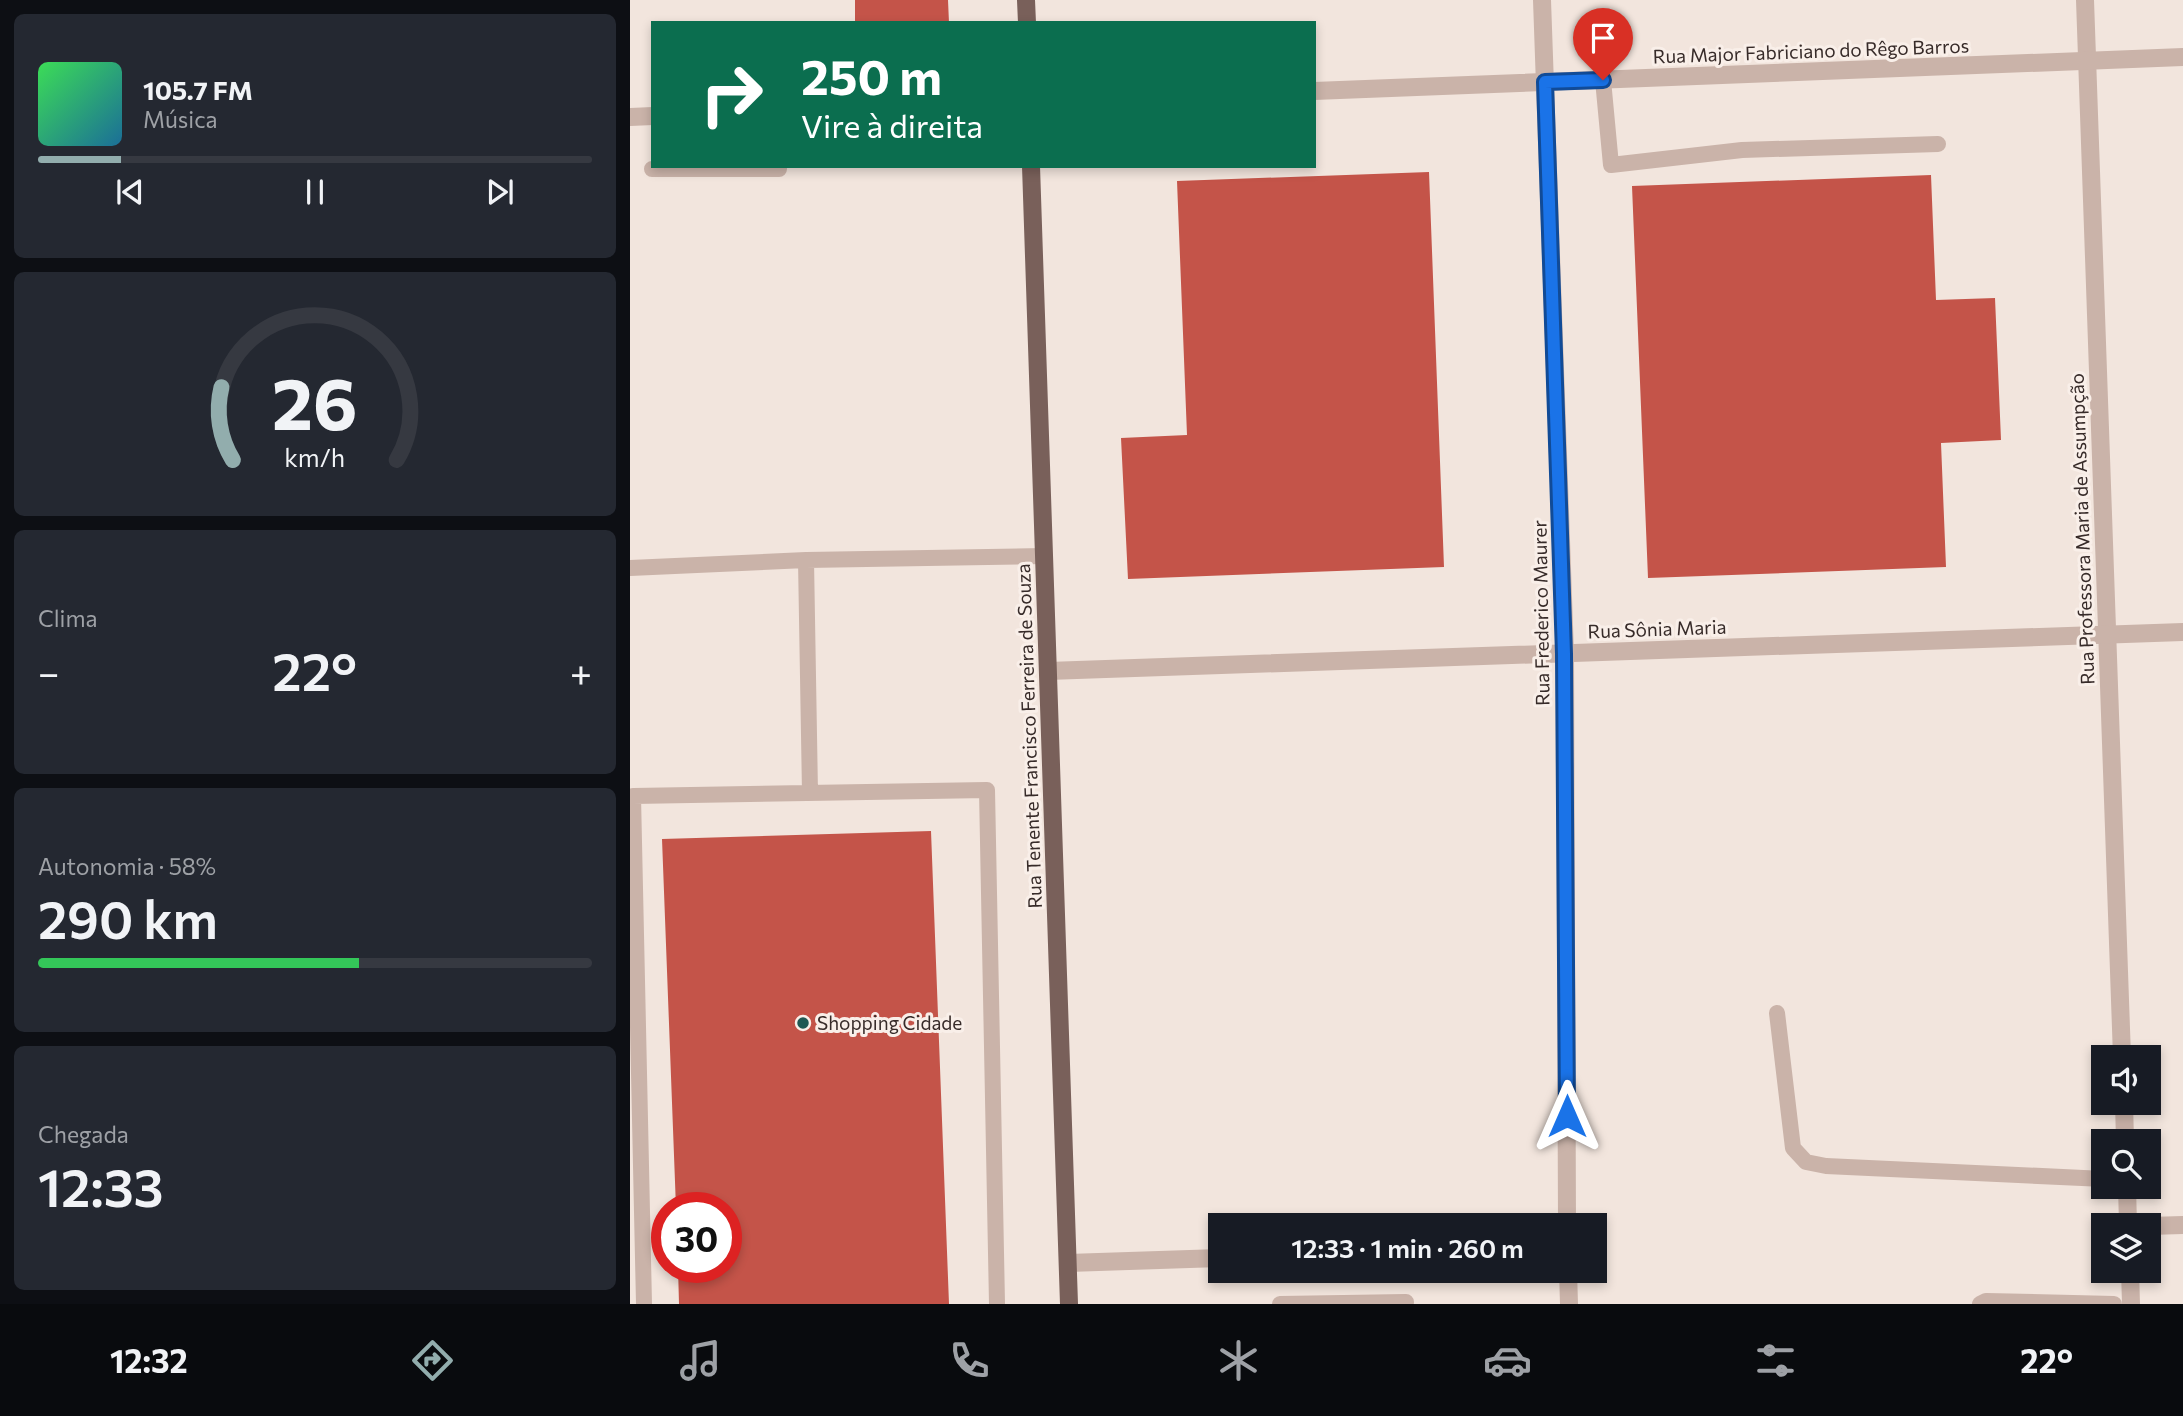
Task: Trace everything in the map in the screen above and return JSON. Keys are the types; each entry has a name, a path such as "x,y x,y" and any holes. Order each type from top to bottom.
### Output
{"main road":[{"path":"1026,0 1027,21"},
{"name":"Rua Tenente Francisco Ferreira de Souza","path":"1031,168 1069,1304"}],"street":[{"name":"Rua Frederico Maurer","path":"1542,0 1564,654 1567,1213"},
{"name":"Rua Professora Maria de Assumpção","path":"2085,0 2122,1045"},
{"name":"Rua Major Fabriciano do Rêgo Barros","path":"1316,91 2183,57"},
{"path":"630,117 651,116"},
{"name":"Rua Sônia Maria","path":"1048,671 2183,632"},
{"path":"2161,1226 2183,1225"},
{"path":"1068,1263 1208,1258"},
{"path":"1568,1283 1569,1304"},
{"path":"2130,1283 2131,1304"}],"lane":[{"path":"1603,80 1611,165 1742,150 1938,144"},
{"path":"652,169 779,168"},
{"path":"630,568 806,560 1044,556"},
{"path":"806,560 810,793"},
{"path":"643,1304 633,796 987,790 998,1304"},
{"path":"1777,1013 1793,1148 1806,1162 1826,1166 2091,1178"},
{"path":"1980,1304 1986,1301 2114,1304"},
{"path":"1280,1304 1406,1302"}],"building":[{"path":"855,0 948,0 949,21 855,21"},
{"path":"1429,172 1444,567 1128,579 1121,438 1187,435 1177,181"},
{"path":"1931,175 1936,300 1995,298 2001,440 1941,443 1946,567 1648,578 1632,186"},
{"name":"Shopping Cidade","path":"931,831 949,1304 679,1304 678,1283 742,1283 742,1192 675,1192 662,839"}],"place":[{"name":"Shopping Cidade","path":"803,1023"}],"route":[{"path":"1567,1116 1564,654 1545,82 1603,80"}]}
